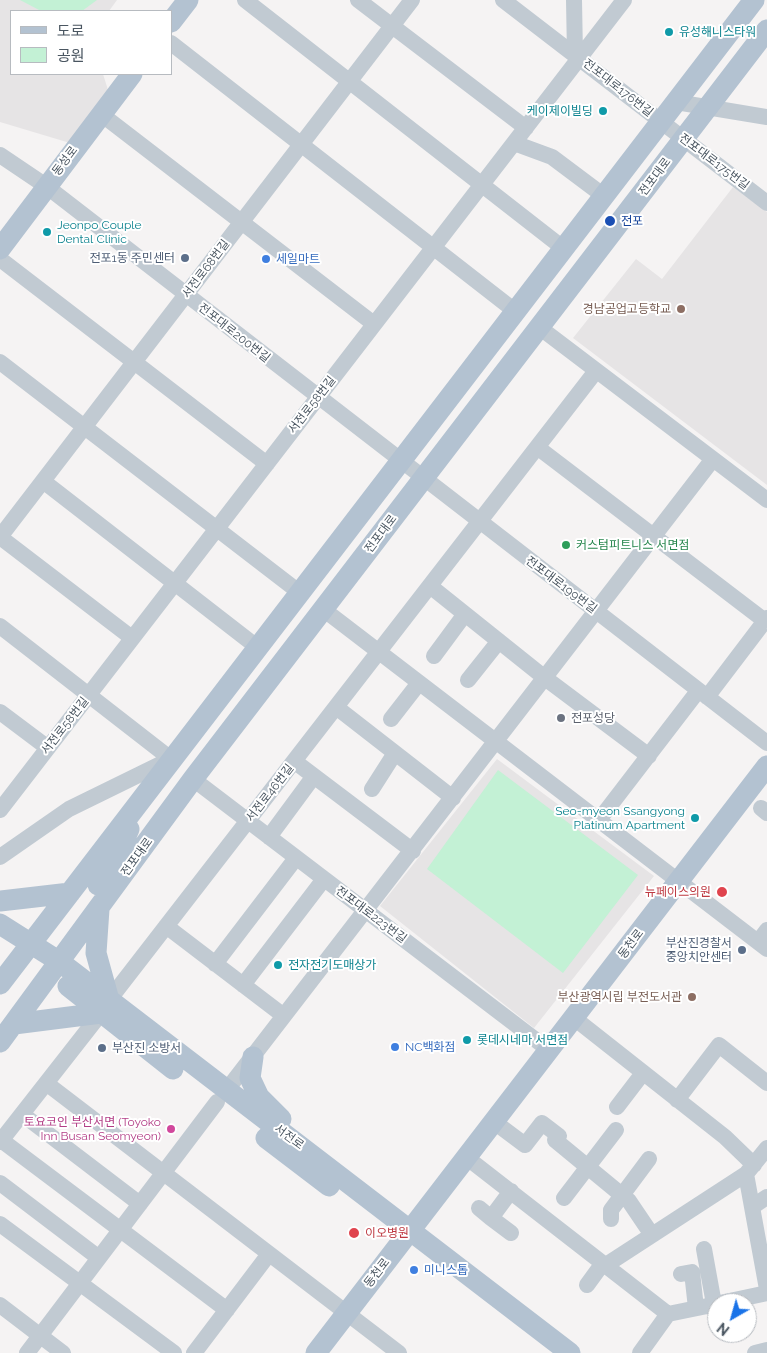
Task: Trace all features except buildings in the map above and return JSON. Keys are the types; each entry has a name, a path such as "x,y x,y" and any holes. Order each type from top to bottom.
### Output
{"main road":[{"path":"172,21 188,0"},
{"path":"0,984 131,814 170,759 754,0"},
{"name":"전포대로","path":"0,1042 193,779 767,30"},
{"name":"동성로","path":"0,249 131,75"},
{"name":"동천로","path":"316,1353 767,766"},
{"path":"14,1024 105,1006 96,953 104,901 96,903 91,900 99,884 115,861 128,834 131,814"},
{"path":"0,901 70,893"},
{"name":"서전로","path":"2,925 222,1097 405,1236 550,1353"},
{"path":"253,1057 250,1078 259,1097 287,1124 307,1150"},
{"name":"서전로","path":"222,1097 307,1150 405,1236 570,1353"}],"street":[{"path":"245,0 563,248"},
{"path":"358,0 526,128"},
{"name":"서전로68번길","path":"132,638 0,537 412,0"},
{"name":"전포대로176번길","path":"574,0 577,57"},
{"name":"서전로58번길","path":"0,810 526,128 577,57 624,0"},
{"name":"전포대로176번길","path":"508,2 661,122"},
{"path":"172,45 515,311"},
{"path":"676,102 767,117"},
{"path":"101,114 374,324"},
{"name":"전포대로175번길","path":"661,122 767,203"},
{"path":"514,143 552,157 604,196"},
{"name":"전포대로200번길","path":"0,155 46,186 423,480"},
{"path":"0,259 267,464"},
{"path":"539,328 767,500"},
{"path":"0,362 299,592"},
{"name":"서전로46번길","path":"1,1141 596,371"},
{"path":"537,447 653,538 766,620 644,763 599,820"},
{"path":"27,1353 713,459"},
{"name":"전포대로199번길","path":"423,480 767,744"},
{"path":"43,481 257,647"},
{"path":"430,586 545,678 644,763"},
{"path":"323,609 679,881 764,940"},
{"path":"434,656 465,614"},
{"path":"0,626 170,759 69,809 0,857"},
{"path":"468,680 499,641"},
{"path":"391,719 420,683"},
{"path":"336,707 453,798"},
{"path":"0,712 48,748"},
{"path":"372,789 395,753"},
{"path":"294,761 413,851"},
{"path":"269,837 314,776"},
{"name":"전포대로223번길","path":"193,779 549,1050"},
{"path":"216,964 296,858"},
{"path":"243,985 324,879"},
{"path":"166,926 284,1016"},
{"path":"574,1018 725,1137 750,1169 752,1207 767,1289"},
{"path":"677,1100 719,1045 767,1083"},
{"path":"617,1107 643,1073"},
{"path":"46,1083 399,1353"},
{"path":"22,1114 140,1204"},
{"path":"493,1121 525,1145 542,1123 559,1136 555,1140 629,1201 652,1235"},
{"path":"564,1198 616,1130"},
{"path":"1,1141 227,1310"},
{"path":"587,1285 604,1264 652,1235 750,1169 767,1148"},
{"path":"466,1156 668,1314"},
{"path":"611,1219 611,1210 649,1159"},
{"path":"0,1183 99,1258"},
{"path":"506,1233 485,1213 511,1191"},
{"path":"752,1207 767,1197"},
{"path":"0,1224 174,1353"},
{"path":"704,1249 714,1293"},
{"path":"194,1353 270,1254"},
{"path":"680,1274 692,1272 696,1308"},
{"path":"0,1305 63,1353"},
{"path":"640,1353 668,1314 707,1306"},
{"path":"755,1353 767,1350"}],"shaded area":[{"path":"0,0 117,0 110,10 10,10 10,75 103,75 108,90 70,143 0,122"},
{"name":"경남공업고등학교","path":"733,187 767,212 767,485 573,338 636,259 662,279"},
{"path":"497,759 654,876 534,1028 380,906"}],"green space":[{"path":"20,0 97,0 83,10 39,10"},
{"path":"498,770 638,875 563,973 427,869"}],"place":[{"name":"유성해니스타워","path":"669,32"},
{"name":"케이제이빌딩","path":"603,111"},
{"name":"전포","path":"610,221"},
{"name":"Jeonpo Couple Dental Clinic","path":"47,232"},
{"name":"전포1동 주민센터","path":"185,258"},
{"name":"세일마트","path":"266,259"},
{"name":"경남공업고등학교","path":"681,309"},
{"name":"커스텀피트니스 서면점","path":"566,545"},
{"name":"전포성당","path":"561,718"},
{"name":"Seo-myeon Ssangyong Platinum Apartment","path":"695,818"},
{"name":"뉴페이스의원","path":"722,892"},
{"name":"부산진경찰서 중앙치안센터","path":"742,950"},
{"name":"전자전기도매상가","path":"278,965"},
{"name":"부산광역시립 부전도서관","path":"692,997"},
{"name":"롯데시네마 서면점","path":"467,1040"},
{"name":"NC백화점","path":"395,1047"},
{"name":"부산진 소방서","path":"102,1048"},
{"name":"토요코인 부산서면 (Toyoko Inn Busan Seomyeon)","path":"171,1129"},
{"name":"이오병원","path":"354,1233"},
{"name":"미니스톱","path":"414,1270"}]}
